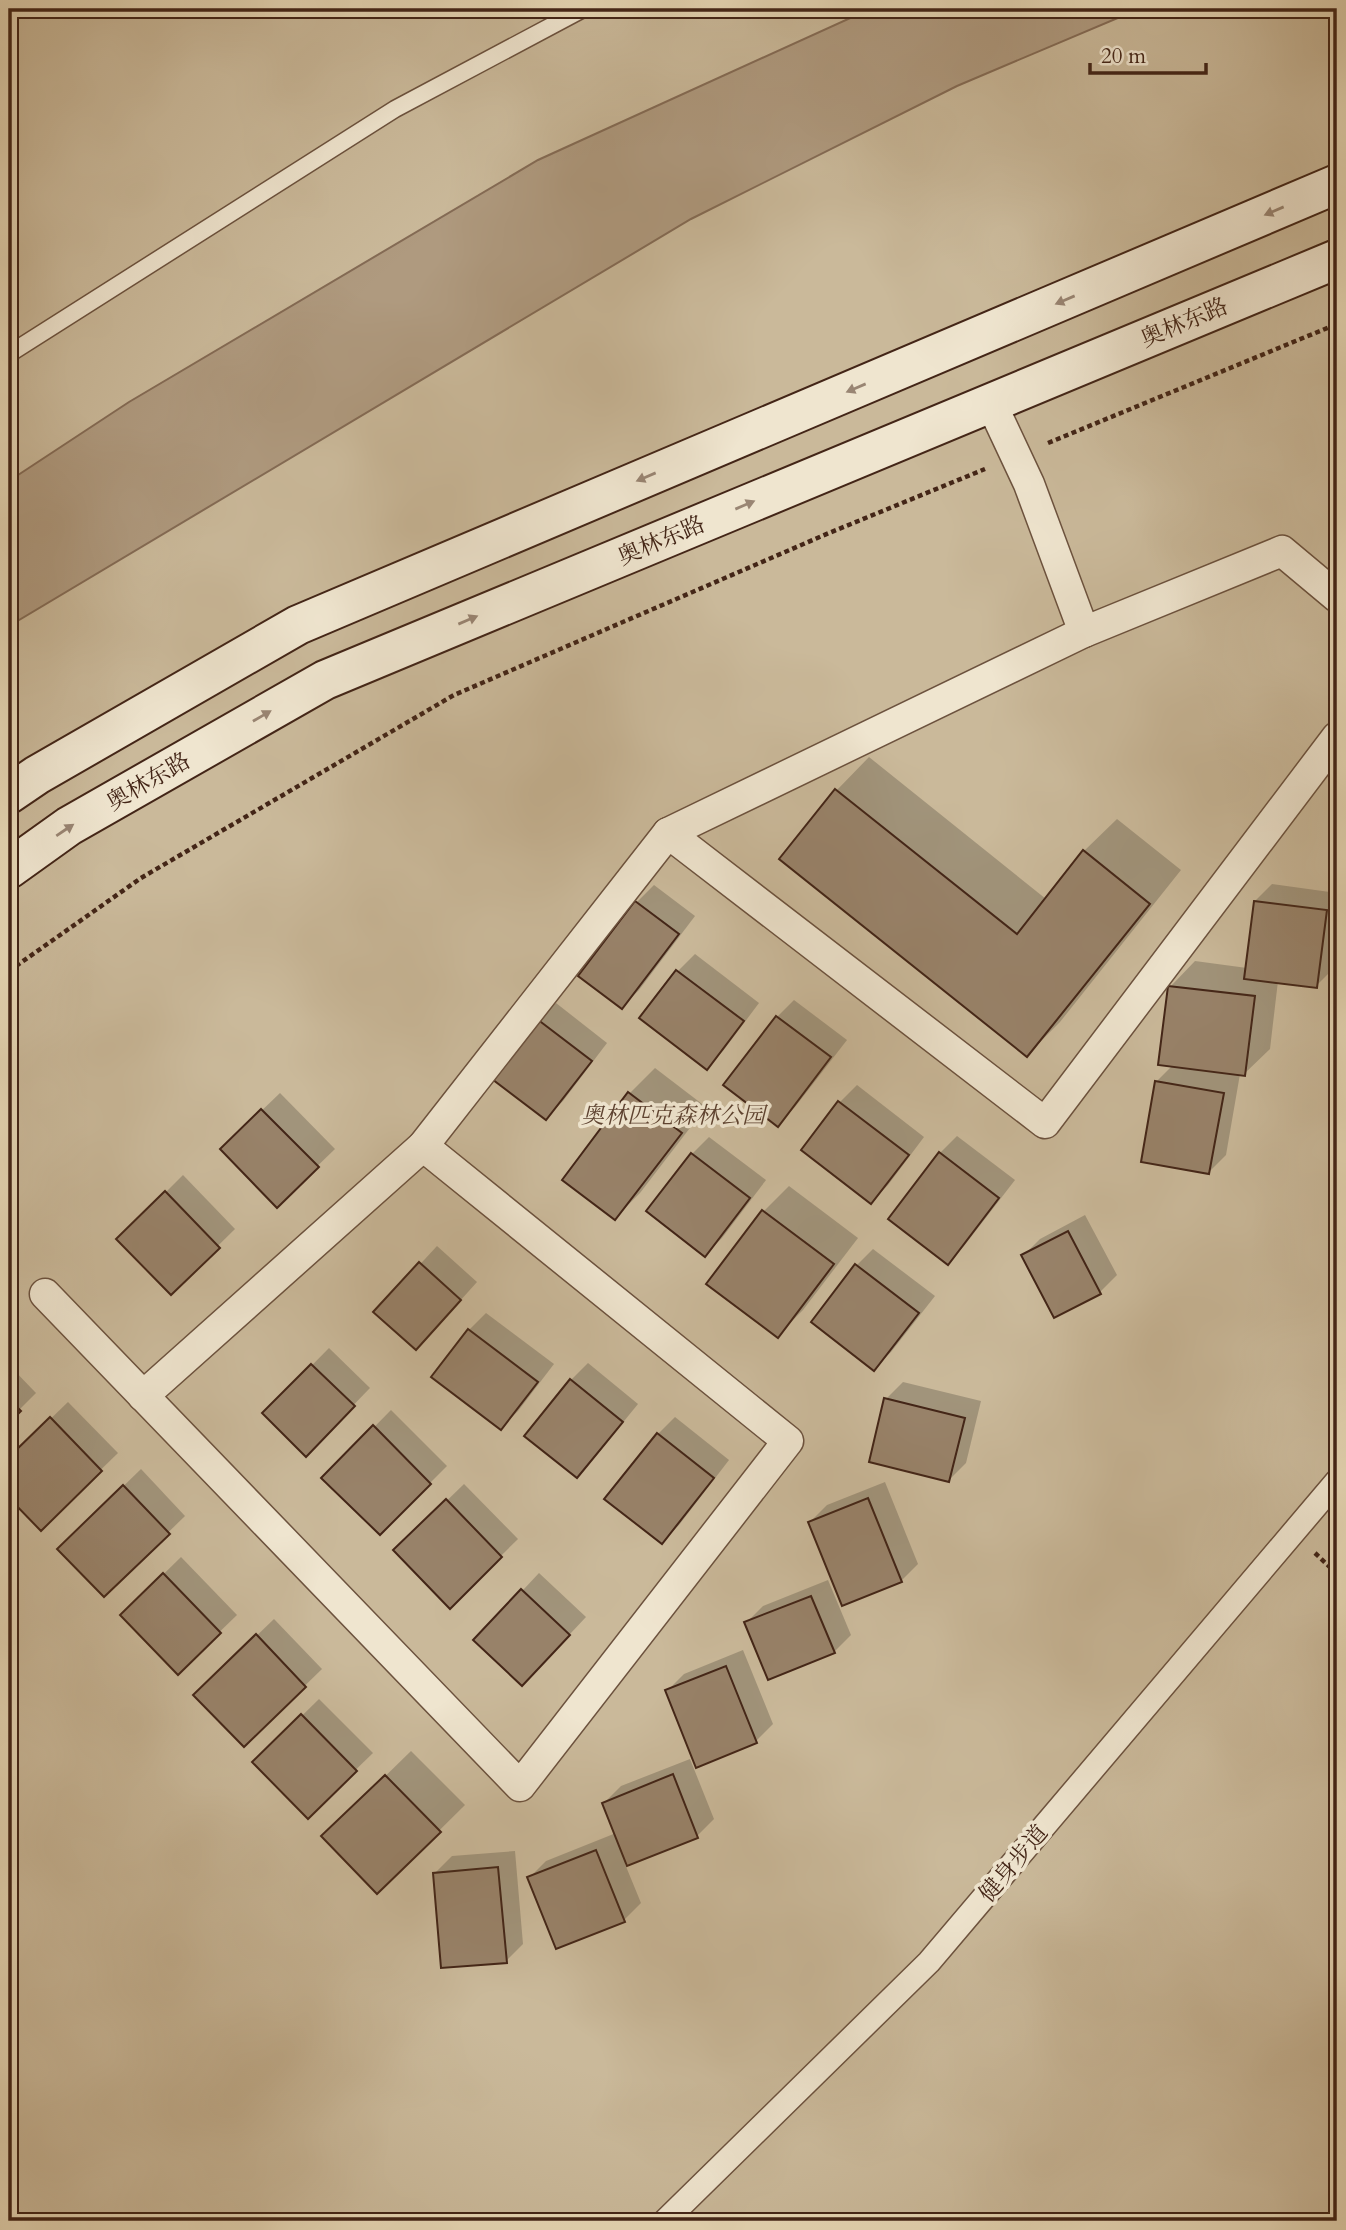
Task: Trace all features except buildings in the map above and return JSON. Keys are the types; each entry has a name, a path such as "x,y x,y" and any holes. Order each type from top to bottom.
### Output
{"main road":[{"path":"9,794 37,775 298,625 1337,184"},
{"name":"奥林东路","path":"9,869 69,826 325,680 1337,259"}],"street":[{"path":"991,403 1029,484 1084,632"},
{"path":"143,1396 423,1146 668,833 1084,632 1282,551 1337,597"},
{"path":"668,833 1045,1122 1337,737"},
{"path":"45,1294 520,1786 788,1441 423,1146"},
{"name":"健身步道","path":"665,2221 929,1962 1337,1481"}],"lane":[{"path":"9,354 395,109 583,9"}],"path":[{"path":"9,971 141,878 454,695 829,533 1337,324"}],"green space":[{"name":"奥林匹克森林公园","path":"9,9 1337,9 1337,2221 9,2221"}],"shaded area":[{"path":"870,9 1139,9 957,86 691,219 9,626 9,481 129,402 538,160"}]}
